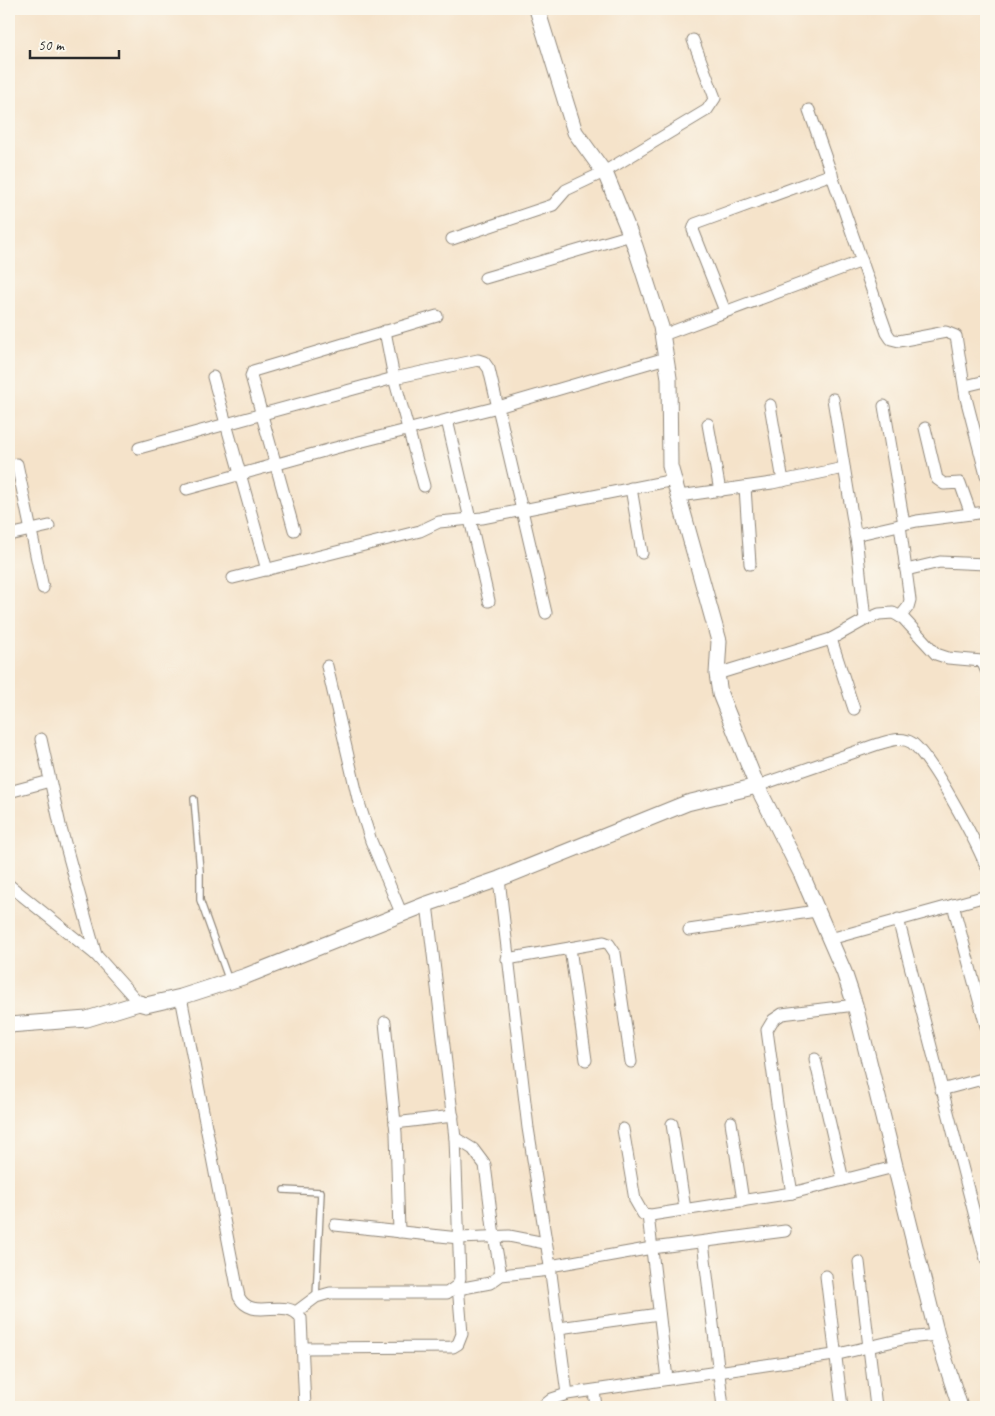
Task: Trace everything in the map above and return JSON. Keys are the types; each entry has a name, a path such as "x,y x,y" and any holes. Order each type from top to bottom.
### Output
{"street":[{"path":"537,9 575,132 604,172 631,235 663,334 666,358 668,448 678,496 719,641 717,674 723,704 757,786 801,873 856,1005 894,1167 937,1335 960,1407"},
{"path":"452,239 553,205 566,190 604,172 707,110 714,103 715,98 693,40"},
{"path":"809,110 891,338 899,341 909,341 952,333 959,343 965,386 986,475"},
{"path":"725,311 693,230 695,224 832,174"},
{"path":"485,278 631,235"},
{"path":"663,334 862,261"},
{"path":"294,530 251,376 253,371 437,316"},
{"path":"385,332 394,378 410,429 424,486"},
{"path":"187,489 498,407 666,358"},
{"path":"139,448 394,378 478,360 484,362 489,369 546,613"},
{"path":"212,377 267,570"},
{"path":"965,386 986,381"},
{"path":"833,399 855,535 866,620"},
{"path":"770,405 783,481"},
{"path":"884,406 902,525 910,604 900,617"},
{"path":"446,420 490,601"},
{"path":"708,424 720,491"},
{"path":"925,428 937,480 944,484 960,483 971,514"},
{"path":"17,464 43,588"},
{"path":"678,496 783,481 844,468"},
{"path":"233,578 420,531 439,522 523,510 674,480"},
{"path":"745,487 750,564"},
{"path":"631,488 642,554"},
{"path":"855,535 902,525 986,512"},
{"path":"9,535 49,526"},
{"path":"906,570 940,562 986,564"},
{"path":"717,674 831,639 879,614 893,613 900,617 936,654 948,658 977,659 982,661 986,670"},
{"path":"831,639 854,709"},
{"path":"327,666 361,810 371,840 402,914"},
{"path":"41,739 85,920 96,955"},
{"path":"9,885 96,955 139,1003 146,1005 181,997 230,982 427,904 499,879 687,803 757,786 897,739 911,742 924,756 983,852 986,866"},
{"path":"9,792 50,782"},
{"path":"499,879 526,1119 545,1243 551,1268 567,1394"},
{"path":"830,939 986,896"},
{"path":"302,1348 453,1347 458,1344 462,1334 458,1287 460,1278 455,1138 427,904"},
{"path":"953,905 986,1026"},
{"path":"690,930 816,911"},
{"path":"898,919 941,1090 982,1222 986,1259"},
{"path":"507,959 604,942 612,947 631,1062"},
{"path":"570,948 586,1060"},
{"path":"181,997 239,1297 249,1308 258,1310 289,1308 296,1312 302,1327 305,1407"},
{"path":"9,1025 87,1019 139,1003"},
{"path":"792,1193 778,1118 767,1030 773,1020 782,1014 856,1005"},
{"path":"385,1022 395,1123 399,1232"},
{"path":"815,1059 843,1180"},
{"path":"941,1090 986,1078"},
{"path":"395,1123 453,1116"},
{"path":"731,1122 743,1201"},
{"path":"672,1124 684,1210"},
{"path":"623,1130 635,1200 638,1209 648,1215 792,1193 894,1167"},
{"path":"455,1138 474,1149 485,1165 501,1275"},
{"path":"648,1215 667,1379"},
{"path":"335,1226 459,1238 494,1236 545,1243"},
{"path":"296,1312 316,1298 330,1293 447,1292 458,1287 490,1283 501,1275 551,1268 652,1248 784,1231"},
{"path":"703,1242 723,1407"},
{"path":"859,1262 876,1407"},
{"path":"826,1276 834,1355 842,1407"},
{"path":"559,1328 659,1314"},
{"path":"542,1407 552,1399 567,1394 594,1392 667,1379 834,1355 906,1338 937,1335"},
{"path":"594,1392 596,1407"}],"lane":[{"path":"194,799 200,871 200,900 230,982"},
{"path":"284,1190 321,1192 316,1298"}]}
